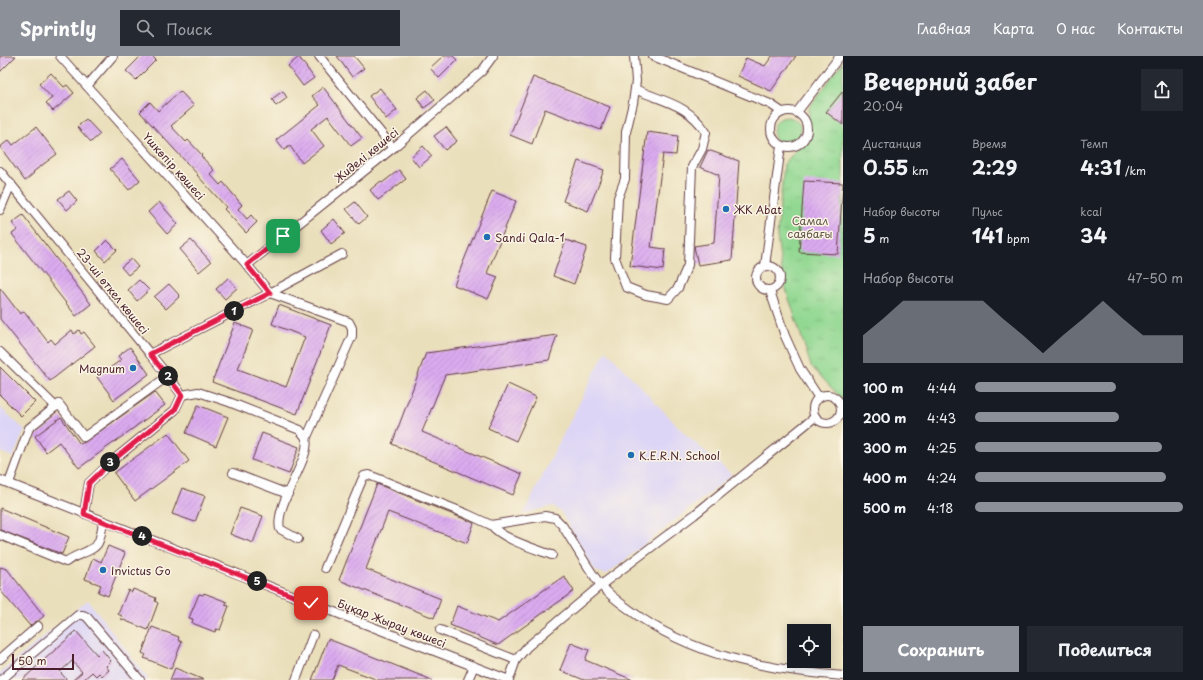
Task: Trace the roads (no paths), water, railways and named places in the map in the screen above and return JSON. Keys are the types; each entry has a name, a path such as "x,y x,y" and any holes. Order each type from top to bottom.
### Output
{"street":[{"name":"Үшкөпір көшесі","path":"60,56 247,265 270,293"},
{"path":"87,86 113,56"},
{"path":"318,56 393,148"},
{"name":"Жиделі көшесі","path":"247,265 393,148 482,71 493,56"},
{"path":"634,56 636,81 626,132 625,179 618,198 615,258 626,287 646,295 668,299 678,288 688,265 692,167 702,149 706,132 699,120 680,107 635,89"},
{"path":"653,56 770,104 782,112"},
{"path":"797,112 840,56"},
{"path":"787,110 797,112 804,118 808,127 806,137 800,144 791,148 781,146 774,140 770,131 772,122 778,114 787,110"},
{"path":"765,266 781,146"},
{"name":"23-ші өткел көшесі","path":"0,171 182,395"},
{"path":"0,210 10,184"},
{"path":"150,354 270,293 342,254"},
{"path":"765,266 772,266 778,270 781,276 780,283 776,288 770,291 763,290 758,286 756,280 756,274 765,266"},
{"path":"770,291 785,336 800,369 819,398"},
{"path":"270,293 349,322 352,328 352,336 306,439 305,453 279,520 280,529 298,539"},
{"path":"0,352 56,407"},
{"path":"9,484 29,428 59,404 84,437 168,376"},
{"path":"84,514 89,483 111,462 175,410 182,395 198,392 229,402 300,430 306,439"},
{"path":"825,395 838,401 840,410 836,419 828,423 819,421 815,417 813,408 814,403 819,398 825,395"},
{"path":"509,680 516,660 526,647 601,585 694,515 815,417"},
{"path":"233,473 288,494"},
{"path":"325,568 362,480 366,475 468,514 491,525 503,536 552,555"},
{"name":"Бұқар Жырау көшесі","path":"0,480 509,680"},
{"path":"491,525 545,516 555,518 562,525 601,585 620,603 644,621 703,649 740,661 778,669 843,676"},
{"path":"0,535 66,562 72,556 94,548 98,542 103,521"},
{"path":"1,680 78,615 87,617 140,680"},
{"path":"0,659 38,626"},
{"path":"440,630 516,660"},
{"path":"296,680 313,635"},
{"path":"468,680 474,666"}],"place":[{"name":"ЖК Abat","path":"726,209"},
{"name":"Sandi Qala-1","path":"487,237"},
{"name":"Magnum","path":"133,368"},
{"name":"K.E.R.N. School","path":"631,455"},
{"name":"Invictus Go","path":"103,570"}],"park label":[{"name":"Самал саябағы","path":"810,226"}]}
